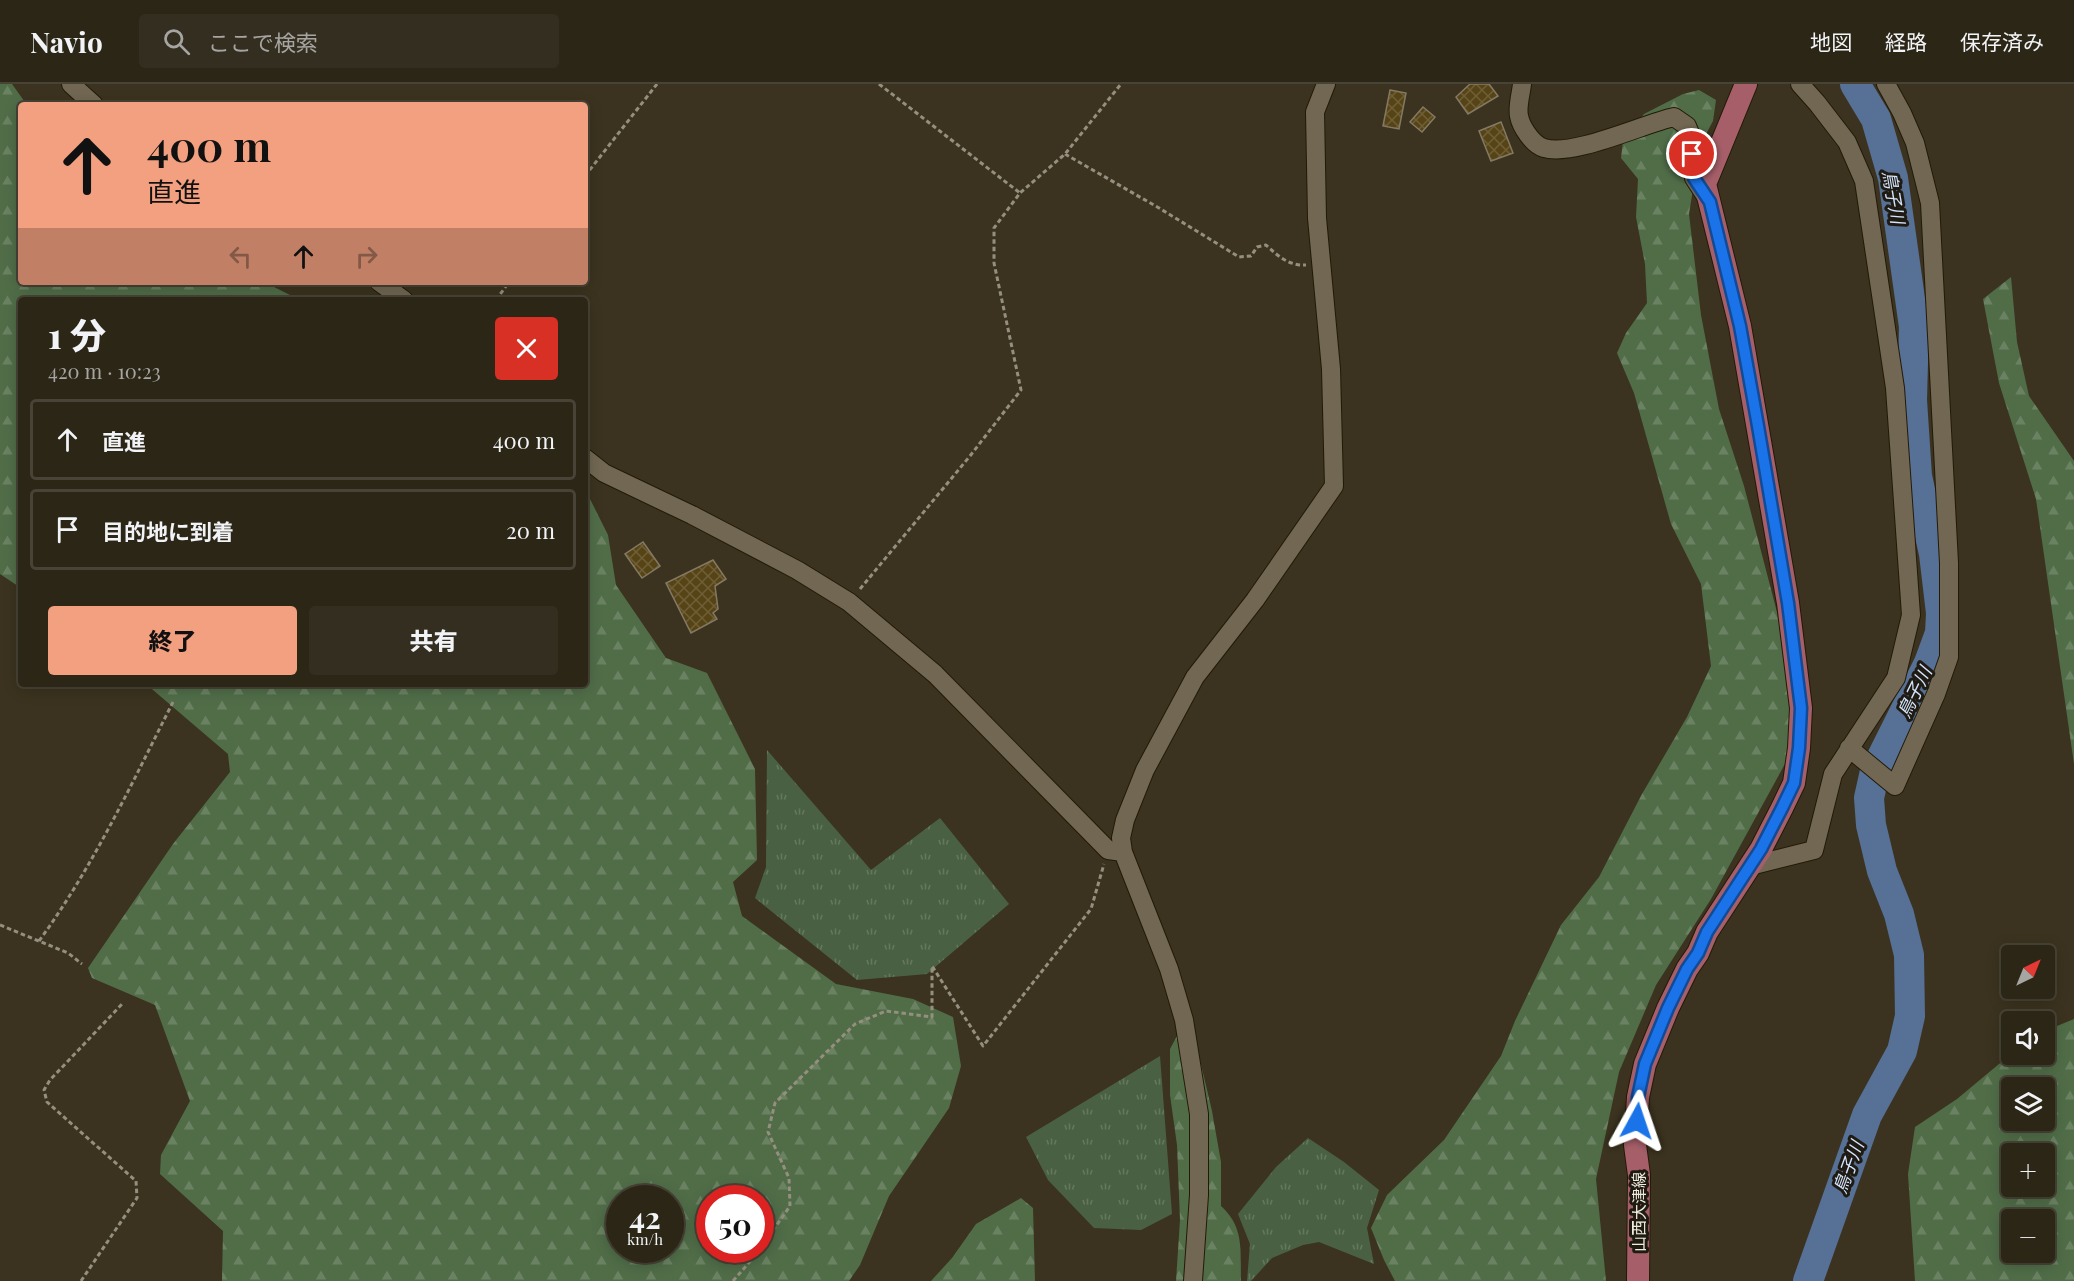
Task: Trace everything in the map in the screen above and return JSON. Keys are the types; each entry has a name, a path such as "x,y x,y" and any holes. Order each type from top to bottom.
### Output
{"main road":[{"name":"山西大津線","path":"1638,1281 1639,1175 1635,1145 1638,1097 1645,1064 1687,969 1698,953 1707,932 1761,849 1794,783 1799,748 1801,708 1788,603 1740,326 1705,184 1746,84"}],"street":[{"path":"71,84 91,102"},
{"path":"1115,851 1145,770 1195,677 1255,600 1334,486 1331,369 1317,218 1314,112 1326,84"},
{"path":"1522,84 1519,117 1527,133 1542,147 1567,148 1602,141 1674,117 1687,126 1692,136 1694,178 1710,202"},
{"path":"1750,866 1814,850 1833,774 1851,750 1896,678 1911,615 1896,400 1864,182 1847,142 1800,84"},
{"path":"1851,750 1894,786 1936,694 1949,657 1950,641 1949,563 1930,204 1915,143 1886,84"},
{"path":"383,285 400,297"},
{"path":"588,461 604,473 692,515 797,570 849,602 935,674 1115,851 1169,969 1186,1032 1199,1113 1199,1195 1193,1281"}],"path":[{"path":"588,172 657,84"},
{"path":"879,84 1020,193"},
{"path":"849,602 970,456 1021,390 994,263 994,228 1020,193 1065,154 1121,84"},
{"path":"1065,154 1159,207 1239,257 1251,255 1257,247 1266,245 1280,258 1298,266 1321,263"},
{"path":"39,941 56,917 110,825 173,702"},
{"path":"774,1229 790,1206 789,1178 768,1132 775,1103 855,1024 886,1011 932,1017 932,966 983,1046 1091,909 1115,851"},
{"path":"0,925 68,953 82,964"},
{"path":"81,1281 137,1198 136,1181 47,1102 44,1090 50,1080 123,1003"},
{"path":"733,1281 748,1263"}],"green space":[{"path":"0,84 12,84 25,102 18,102 18,285 270,285 294,297 18,297 18,586 0,574"},
{"path":"1699,90 1716,100 1713,121 1700,145 1689,214 1701,315 1719,409 1744,486 1784,639 1792,715 1786,762 1711,899 1656,985 1619,1072 1596,1179 1606,1281 1395,1281 1371,1228 1387,1195 1444,1140 1501,1056 1515,1021 1561,925 1599,877 1642,794 1687,717 1711,666 1701,584 1671,524 1634,393 1617,353 1626,333 1647,303 1645,264 1636,217 1638,179 1621,158 1623,141 1644,114 1683,94"},
{"path":"2011,277 2017,342 2029,396 2074,461 2074,764 2036,499 1999,383 1983,299"},
{"path":"588,495 608,535 616,585 666,658 707,673 755,769 757,860 733,882 742,916 836,984 913,999 953,1017 961,1066 949,1108 889,1196 860,1265 849,1281 222,1281 223,1231 160,1174 161,1155 190,1101 155,1005 92,978 88,968 173,844 230,772 228,754 150,687 588,687"},
{"path":"767,750 871,870 940,818 1009,904 927,974 857,980 755,898 766,867"},
{"path":"2074,1019 2074,1281 1915,1281 1908,1174 1915,1127 1957,1099 2001,1062 2001,1065 2055,1065 2055,1027"},
{"path":"1177,1036 1196,1043 1221,1162 1221,1206 1229,1214 1240,1240 1241,1281 1176,1281 1180,1220 1177,1145 1170,1095 1170,1049"},
{"path":"1160,1056 1172,1214 1141,1230 1094,1228 1048,1180 1026,1137"},
{"path":"1308,1138 1344,1162 1379,1190 1367,1228 1374,1264 1319,1242 1303,1245 1272,1258 1251,1281 1247,1281 1250,1244 1238,1214 1276,1167"},
{"path":"1021,1198 1033,1208 1035,1281 931,1281 952,1258 976,1224"}],"building":[{"path":"1470,84 1489,84 1498,96 1468,114 1456,97"},
{"path":"1390,90 1406,93 1399,129 1383,126"},
{"path":"1423,107 1435,117 1422,132 1410,122"},
{"path":"1501,122 1513,153 1491,161 1479,131"},
{"path":"643,542 660,566 642,578 625,554"},
{"path":"713,560 726,579 715,586 718,609 713,613 717,619 691,633 666,583"}],"waterway":[{"name":"鳥子川","path":"1808,1281 1867,1115 1902,1051 1910,1016 1909,955 1899,914 1882,871 1871,825 1869,798 1875,771 1929,663 1940,633 1941,613 1934,554 1917,476 1912,400 1914,327 1893,178 1876,119 1855,84"}],"route":[{"path":"1637,1121 1638,1097 1645,1064 1668,1008 1707,932 1761,849 1782,808 1794,783 1799,748 1801,708 1788,603 1740,326 1710,202 1694,178 1692,154"}]}
